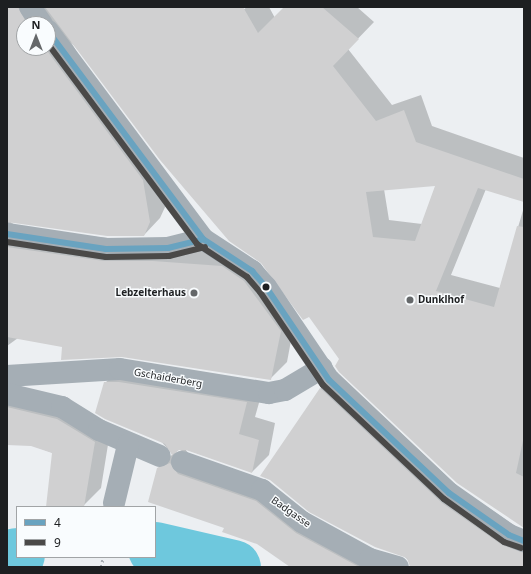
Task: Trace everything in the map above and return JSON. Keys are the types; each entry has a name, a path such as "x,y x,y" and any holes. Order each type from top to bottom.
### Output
{"street":[{"path":"30,7 36,16"},
{"path":"56,42 203,240 252,271 266,287 330,380 449,493 509,535 524,541"},
{"path":"7,234 106,249 168,248 203,240"},
{"name":"Gschaiderberg","path":"7,376 120,369 269,393 285,390 304,381 322,368"},
{"path":"7,394 62,407 128,445 160,456"},
{"path":"114,503 128,445"},
{"name":"Badgasse","path":"182,462 262,490 302,522 370,559 398,567"}],"building":[{"path":"7,7 18,7 23,16 16,16 16,56 51,56 143,180 150,222 144,236 107,236 7,222"},
{"path":"45,7 243,7 258,33 284,7 322,7 359,39 333,66 376,121 404,110 416,142 524,179 524,202 478,188 436,291 494,307 517,226 524,227 524,436 516,473 524,477 524,528 457,483 339,372 335,366 339,359 309,317 303,320 261,263 229,241 160,160 56,22 56,16 52,16","holes":["435,186 415,241 373,237 366,192"]},
{"path":"7,247 104,261 153,261 222,266 244,281 281,331 271,380 122,357 61,360 62,347 7,337"},
{"path":"104,382 119,382 247,402 239,434 259,440 252,473 186,450 179,450 172,455 165,444 105,419 95,413"},
{"path":"320,388 442,503 502,545 524,553 524,567 410,567 407,558 375,547 309,512 270,480 260,476"},
{"path":"7,407 57,419 95,442 84,506 46,506 52,453 31,446 7,445"},
{"path":"170,463 178,474 256,501 296,533 359,567 290,567 257,544 222,532 224,528 148,502 157,468"}],"waterway":[{"path":"156,549 233,567"},
{"path":"7,557 16,555"}],"transit line":[{"name":"4","path":"56,42 203,239 252,271 266,287 329,380 449,493 509,535 524,541"},
{"name":"9","path":"56,55 197,244 247,277 260,292 323,385 444,499 504,542 521,548"},
{"name":"4","path":"7,234 106,249 168,248 203,239"},
{"name":"9","path":"7,242 106,257 169,256 205,247"}],"place":[{"name":"Lebzelterhaus","path":"194,293"},
{"name":"Dunklhof","path":"410,300"}]}
